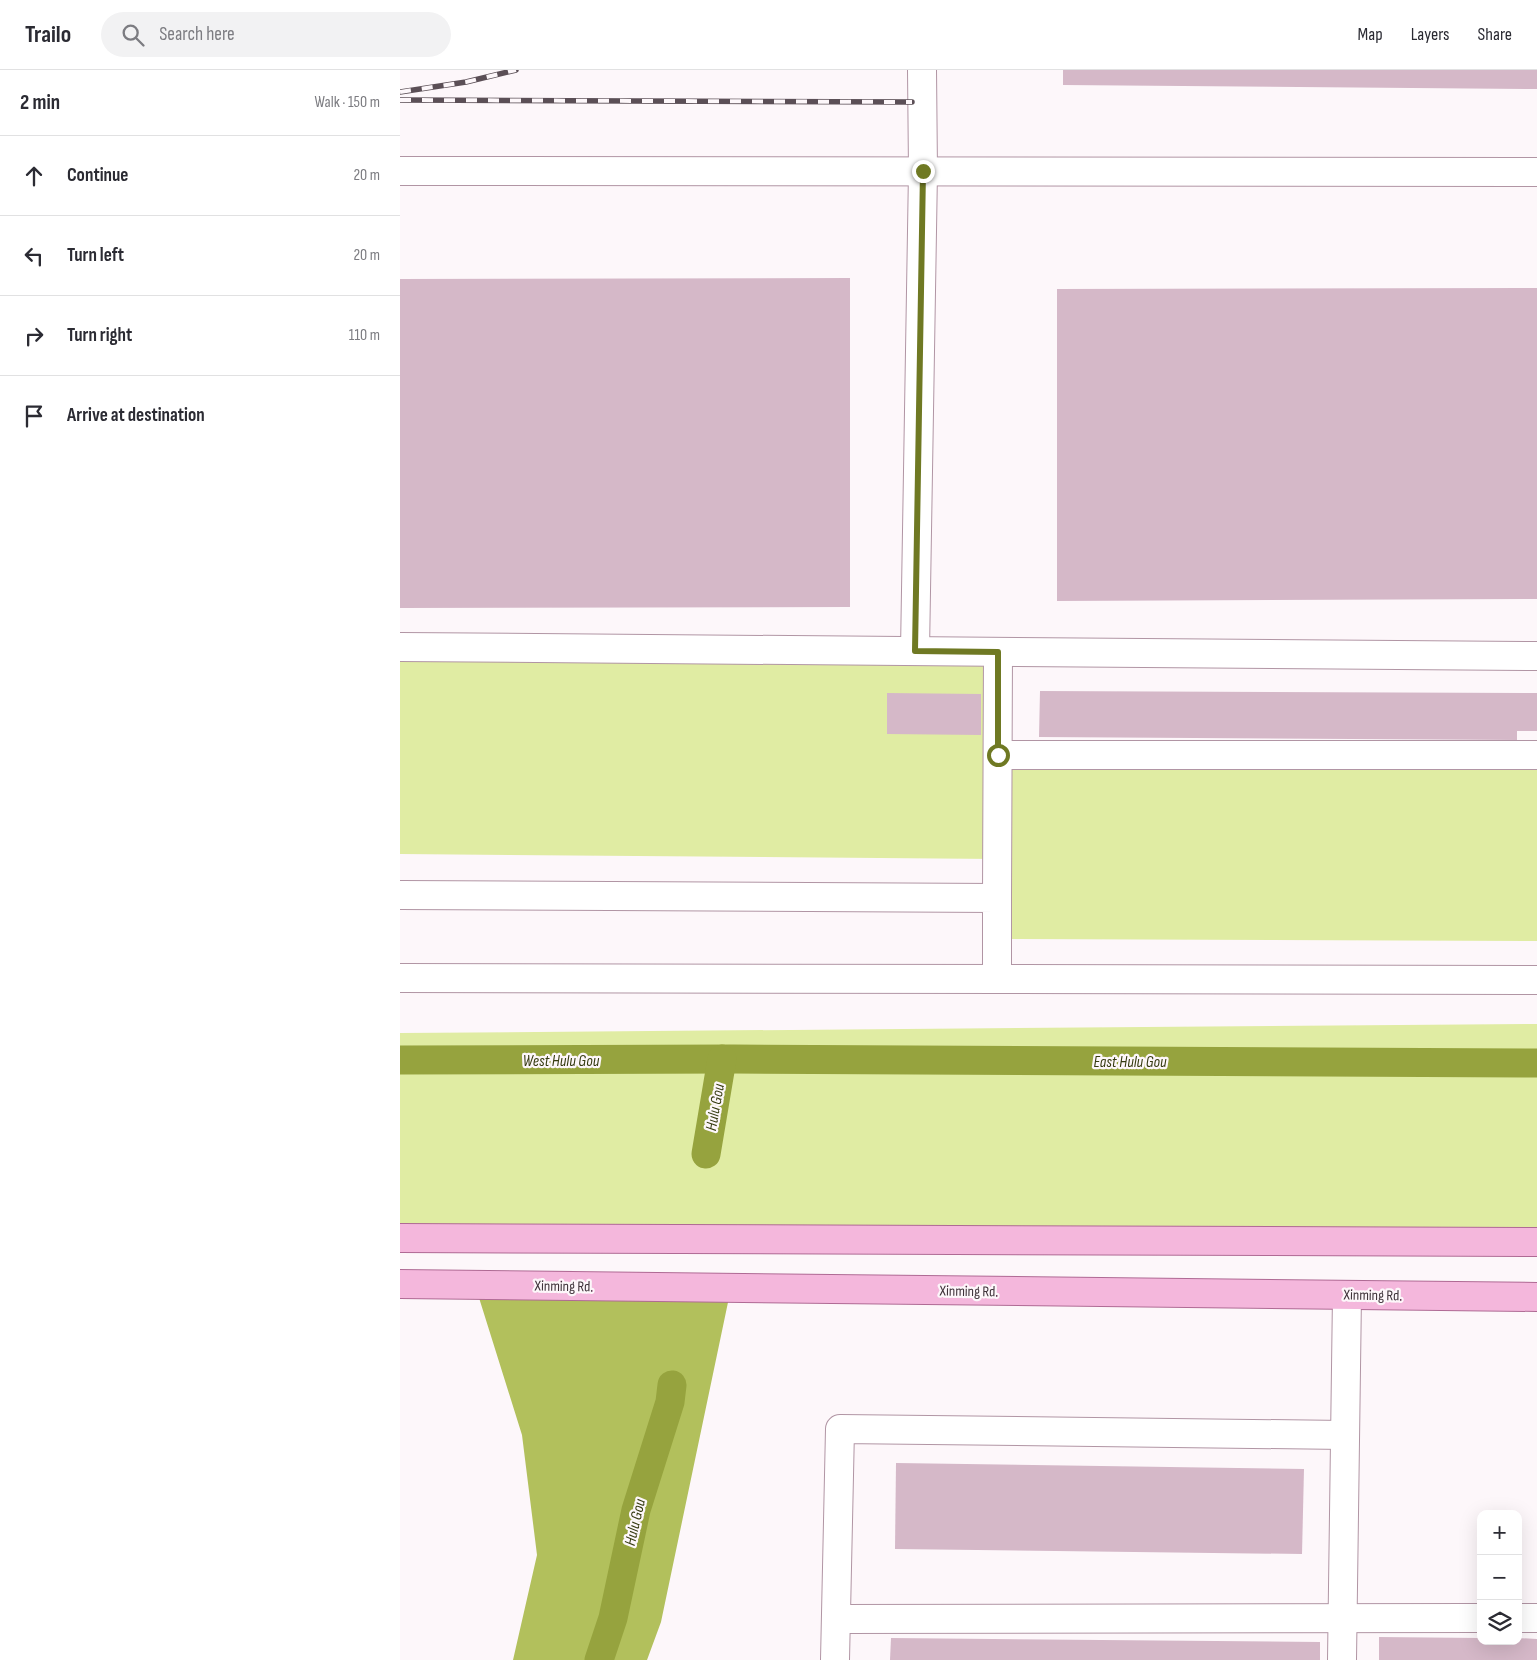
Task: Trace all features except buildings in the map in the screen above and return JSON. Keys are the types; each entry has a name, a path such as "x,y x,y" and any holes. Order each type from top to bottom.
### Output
{"main road":[{"path":"400,1238 1537,1242"},
{"name":"Xinming Rd.","path":"400,1284 1537,1297"}],"lane":[{"path":"915,651 923,171 922,70"},
{"path":"400,171 1537,172"},
{"path":"400,647 1537,656"},
{"path":"998,652 998,979"},
{"path":"998,755 1537,755"},
{"path":"400,895 997,898"},
{"path":"400,978 1537,980"},
{"path":"1342,1660 1347,1295"},
{"path":"835,1660 840,1429 1345,1435"},
{"path":"836,1619 1477,1618"},
{"path":"1522,1618 1537,1618"}],"green space":[{"path":"400,652 998,652 998,755 1537,755 1537,941 997,939 997,859 400,854"},
{"path":"1537,1024 1537,1242 400,1238 400,1033"},
{"path":"475,1285 731,1288 661,1622 647,1660 513,1660 537,1555 522,1435"}],"waterway":[{"name":"Hulu Gou","path":"706,1154 722,1059"},
{"name":"East Hulu Gou","path":"400,1060 733,1059 1537,1063"},
{"name":"Hulu Gou","path":"599,1660 613,1618 636,1510 670,1402 672,1385"}],"railway":[{"path":"400,92 466,82 516,70"},
{"path":"400,100 912,102"}],"route":[{"path":"923,171 915,651 998,652 998,755"}],"water label":[{"name":"West Hulu Gou","path":"561,1060"}]}
